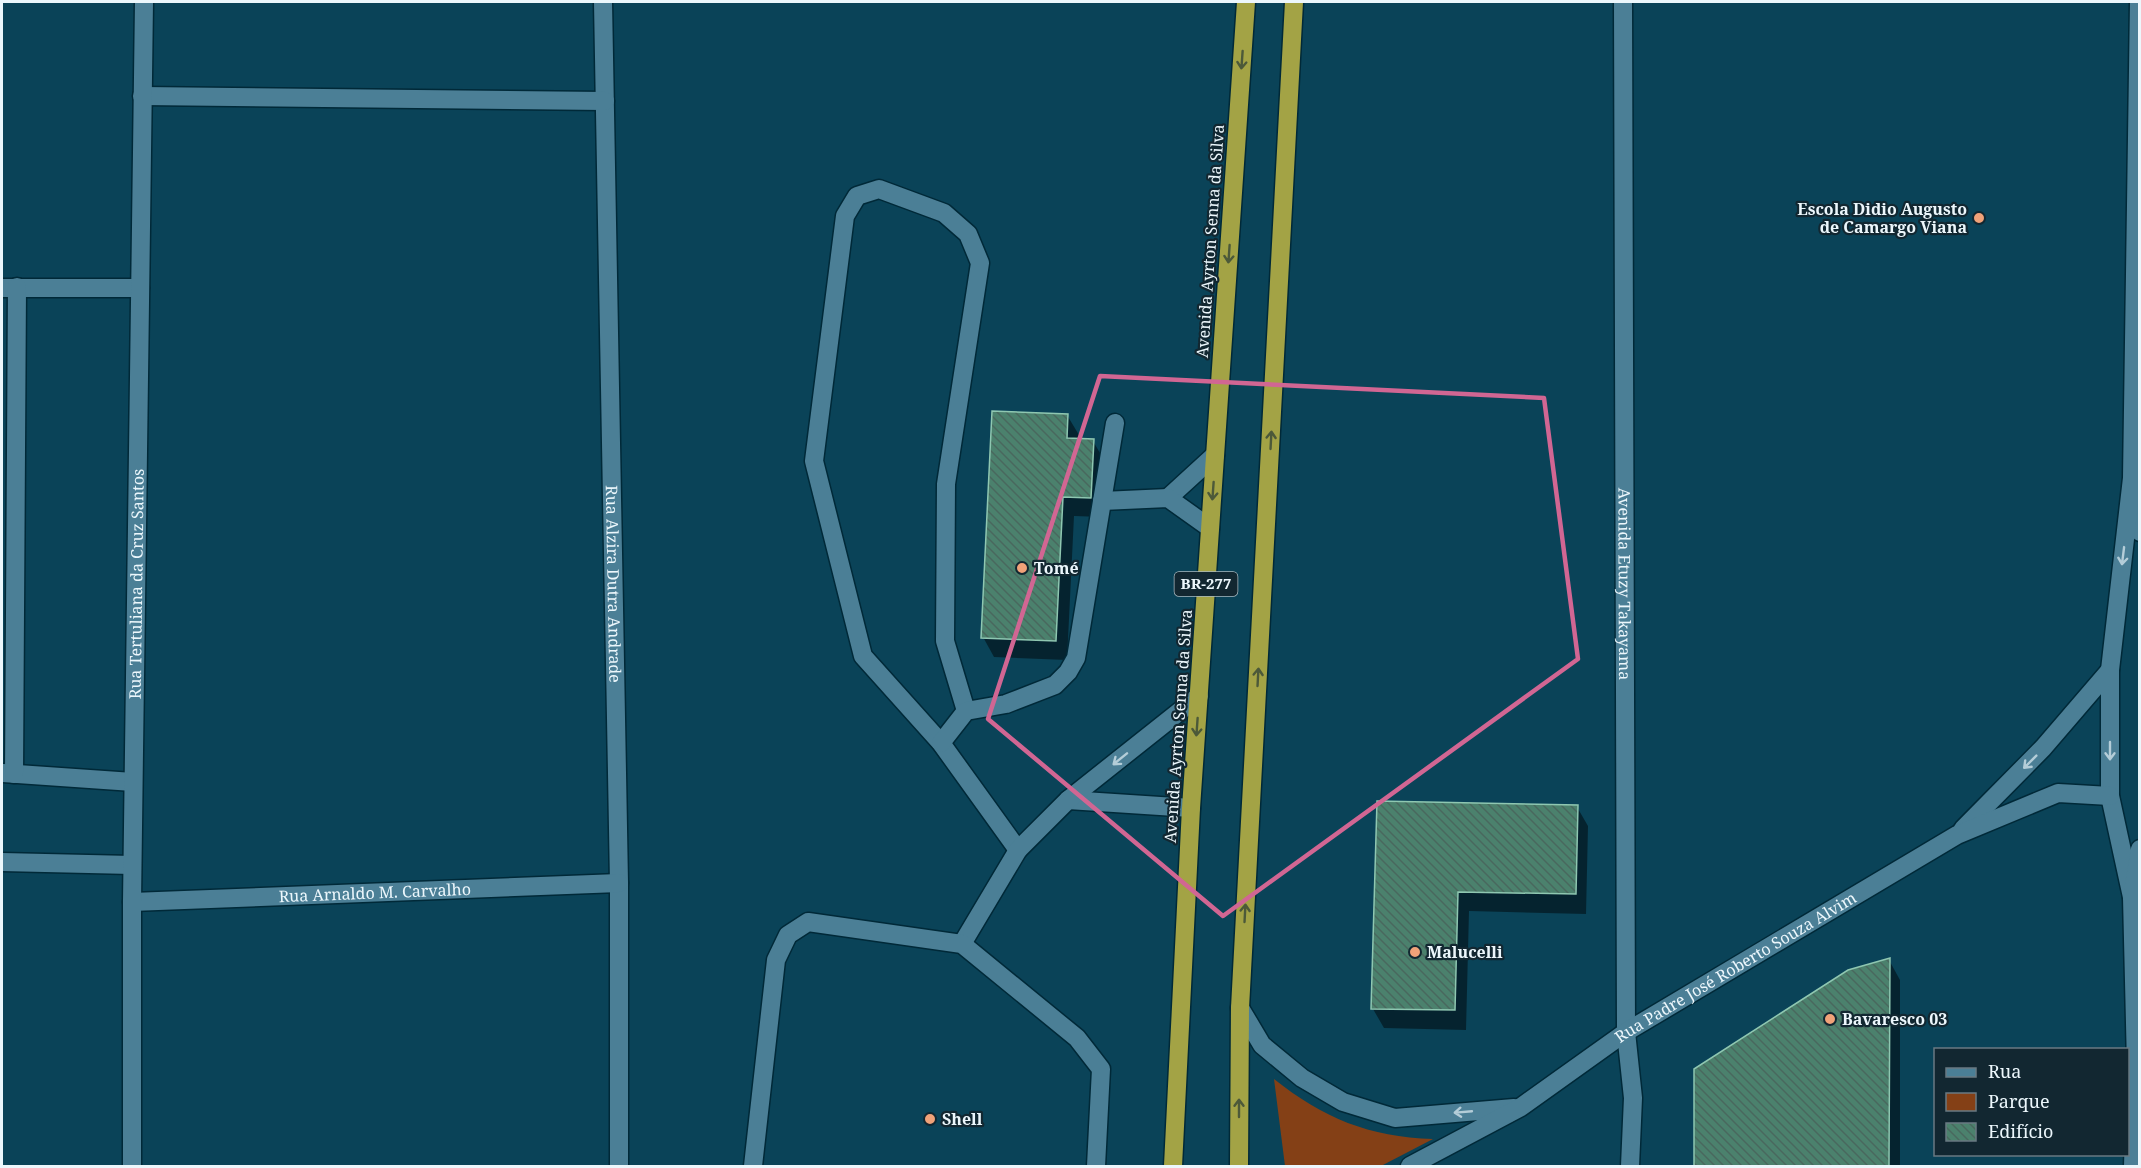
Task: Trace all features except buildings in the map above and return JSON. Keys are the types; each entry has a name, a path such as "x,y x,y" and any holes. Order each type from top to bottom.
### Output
{"highway":[{"name":"Avenida Ayrton Senna da Silva","path":"1173,1167 1198,696 1246,2"},
{"path":"1239,1167 1240,1008 1294,2"}],"street":[{"name":"Rua Tertuliana da Cruz Santos","path":"132,1167 132,866 144,2"},
{"name":"Rua Alzira Dutra Andrade","path":"603,2 619,883 620,1167"},
{"name":"Avenida Etuzy Takayama","path":"1623,2 1626,1032 1633,1098 1630,1167"},
{"path":"2133,1167 2138,1065 2132,897 2110,796 2110,670 2132,477 2139,2"},
{"path":"142,96 605,101"},
{"path":"966,711 945,641 946,484 980,263 968,234 944,213 879,189 857,196 845,216 814,461 863,656 941,743 1018,850"},
{"path":"133,782 8,774 9,288 140,288"},
{"path":"941,743 966,711 1006,704 1054,685 1068,672 1076,658 1115,423"},
{"path":"1168,498 1215,455"},
{"path":"2132,477 2139,532"},
{"path":"1102,501 1168,498 1210,528"},
{"name":"Rua Padre José Roberto Souza Alvim","path":"1958,835 2043,748 2110,670"},
{"path":"962,944 1018,850 1068,800 1198,696"},
{"name":"Rua Padre José Roberto Souza Alvim","path":"1410,1167 1521,1107 1626,1032 1958,835 2058,793 2110,796"},
{"path":"1068,800 1191,808"},
{"path":"2132,897 2139,849"},
{"path":"2,861 132,866"},
{"name":"Rua Arnaldo M. Carvalho","path":"132,902 619,883"},
{"path":"753,1167 776,960 789,935 808,922 962,944 1077,1038 1101,1069 1096,1167"},
{"path":"1240,1008 1262,1045 1302,1078 1343,1102 1395,1118 1521,1107"}],"highlighted area":[{"path":"1100,376 1544,398 1578,659 1223,916 988,719"}],"green space":[{"path":"1274,1079 1311,1105 1348,1123 1388,1134 1433,1139 1381,1166 1285,1166"}],"place":[{"name":"Escola Didio Augusto de Camargo Viana","path":"1979,218"},
{"name":"Tomé","path":"1022,568"},
{"name":"Malucelli","path":"1415,952"},
{"name":"Bavaresco 03","path":"1830,1019"},
{"name":"Shell","path":"930,1119"}]}
